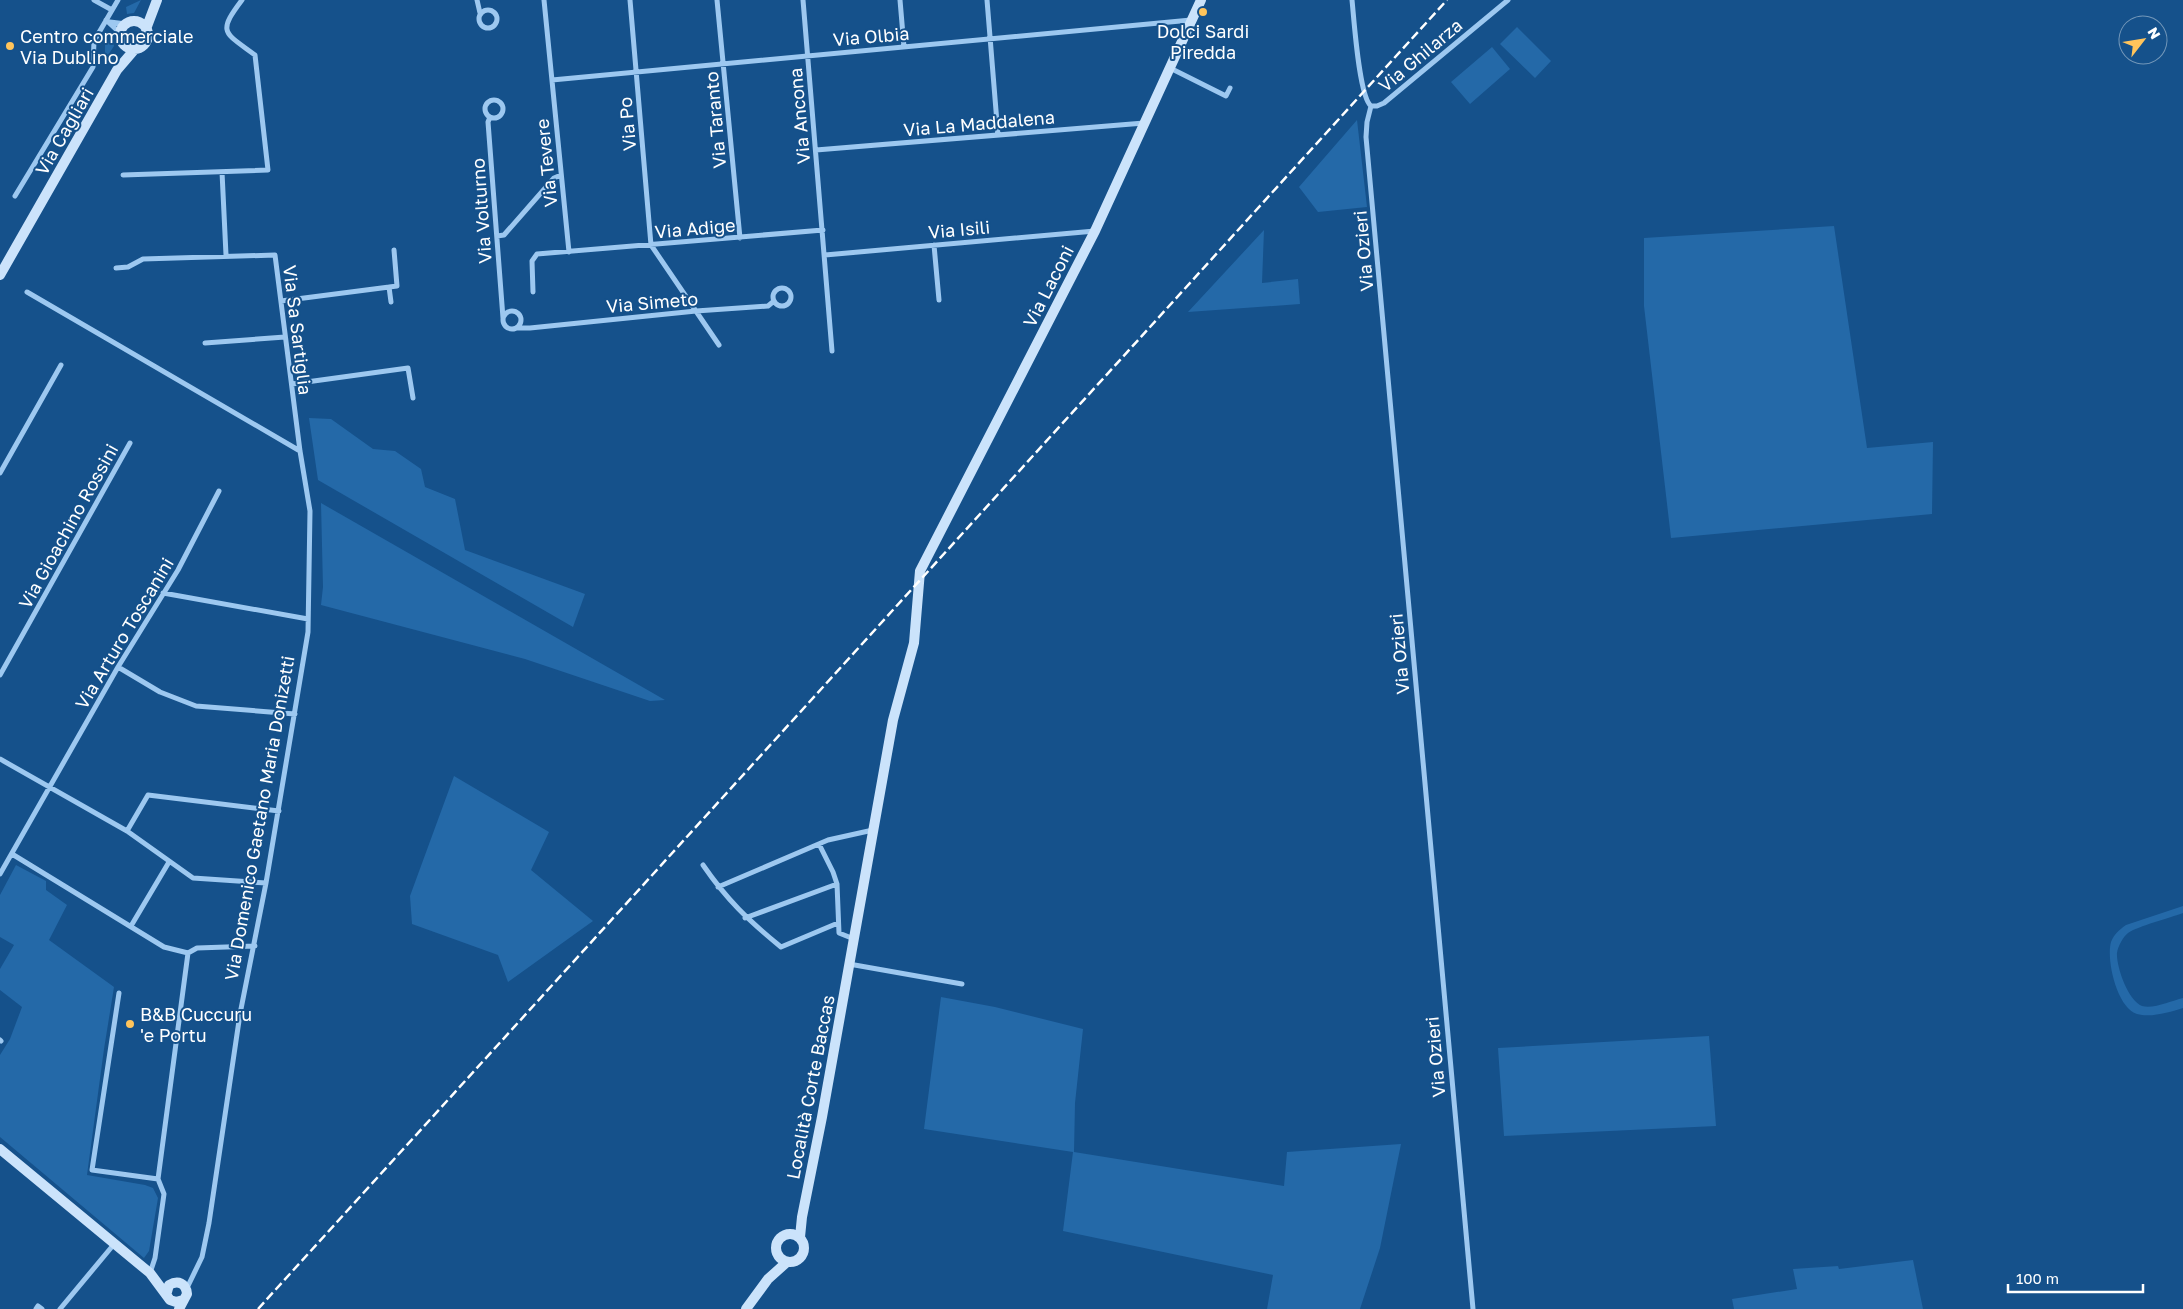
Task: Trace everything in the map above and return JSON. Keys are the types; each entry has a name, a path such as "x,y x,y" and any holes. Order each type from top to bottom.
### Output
{"street":[{"path":"94,0 112,10"},
{"path":"16,196 93,67 94,41 108,21 118,0"},
{"path":"123,175 268,170 255,54 233,39 226,31 227,21 242,0"},
{"path":"477,0 480,13"},
{"name":"Via Tevere","path":"544,0 569,252"},
{"name":"Via Po","path":"630,0 651,245"},
{"name":"Via Taranto","path":"716,0 724,64 740,238"},
{"name":"Via Ancona","path":"803,0 832,351"},
{"path":"900,0 904,47"},
{"path":"987,0 998,135"},
{"name":"Via Laconi","path":"918,583 920,571 938,534 1095,231 1201,0"},
{"path":"1352,0 1362,85 1366,102 1371,106"},
{"name":"Via Ghilarza","path":"1371,106 1384,103 1508,0"},
{"name":"Via Cagliari","path":"117,70 122,38 130,22 155,2"},
{"name":"Via Cagliari","path":"0,275 117,70 135,49 142,47 146,42 148,35 146,28 155,2"},
{"name":"Via Olbia","path":"552,80 1192,20"},
{"path":"108,21 142,24 146,28"},
{"path":"108,21 128,48 135,49"},
{"path":"1170,68 1226,96 1230,88"},
{"name":"Via Ozieri","path":"1371,106 1366,137 1473,1309"},
{"name":"Via Volturno","path":"490,117 488,122 503,318"},
{"name":"Via La Maddalena","path":"816,150 1144,123"},
{"path":"116,268 128,267 143,258 226,255 222,172"},
{"path":"497,236 504,235 554,178 561,175"},
{"name":"Via Adige","path":"569,252 823,230"},
{"name":"Via Isili","path":"825,255 1095,231"},
{"path":"651,245 719,345"},
{"path":"934,245 938,300"},
{"path":"281,301 397,286 394,250"},
{"path":"533,292 532,261 538,254 569,252"},
{"name":"Via Sa Sartiglia","path":"226,255 275,255 300,451"},
{"path":"389,287 391,302"},
{"path":"27,292 300,451"},
{"name":"Via Simeto","path":"517,328 768,306 774,301"},
{"path":"501,304 511,311 517,312 530,328"},
{"path":"511,311 503,318 506,327 517,328 521,318"},
{"path":"205,343 285,337"},
{"path":"0,473 61,364"},
{"path":"292,384 408,368 413,398"},
{"name":"Via Gioachino Rossini","path":"0,675 130,443"},
{"name":"Via Domenico Gaetano Maria Donizetti","path":"177,1296 194,1277 202,1257 209,1223 240,1014 279,811 308,632 310,511 300,451"},
{"name":"Via Arturo Toscanini","path":"0,874 118,666 178,570 219,491"},
{"name":"Località Corte Baccas","path":"796,1235 802,1217 850,964 893,720 914,643 918,583"},
{"path":"163,593 308,619"},
{"path":"118,666 160,692 196,706 295,714"},
{"path":"0,759 127,830 193,878 266,883"},
{"path":"127,830 148,795 279,811"},
{"path":"718,887 819,844 857,832 874,830"},
{"path":"819,844 837,884 839,907 838,933 854,939"},
{"path":"12,854 164,947 188,953 197,948 254,946"},
{"path":"131,926 169,862"},
{"path":"703,865 718,887 745,918 781,947 838,923"},
{"path":"745,918 837,884"},
{"path":"152,1274 164,1194 158,1179 188,953"},
{"path":"850,964 962,984"},
{"path":"119,993 92,1170 158,1179"},
{"path":"0,1149 116,1242 177,1296"},
{"path":"746,1309 768,1279 787,1262 797,1261 803,1255 804,1244 796,1235 783,1235 777,1241 777,1253 768,1279"},
{"path":"60,1309 116,1242"},
{"path":"777,1253 779,1257 787,1262"},
{"path":"36,1309 38,1306 42,1309"}],"shaded area":[{"path":"141,0 134,13 127,14 126,7"},
{"path":"1517,27 1551,61 1535,78 1500,44"},
{"path":"109,41 113,42 114,46 105,60 105,45"},
{"path":"1492,47 1510,69 1470,104 1451,82"},
{"path":"1357,120 1367,207 1318,212 1299,187"},
{"path":"1834,226 1867,448 1933,442 1932,514 1671,538 1644,306 1644,238"},
{"path":"1264,230 1262,283 1298,279 1300,304 1188,312"},
{"path":"309,418 331,419 373,449 395,451 421,469 425,487 455,499 465,550 585,594 573,627 318,480"},
{"path":"321,503 665,700 650,701 525,659 321,605 323,587"},
{"path":"454,776 549,832 531,870 593,921 508,982 498,955 412,924 410,896"},
{"path":"16,865 46,881 46,890 67,905 49,940 114,987 87,1175 153,1188 158,1198 149,1251 144,1258 0,1137 0,1055 10,1039 22,1007 0,990 0,969 14,945 0,937 0,895"},
{"path":"2183,906 2183,913 2128,933 2120,945 2117,959 2121,974 2128,990 2137,1003 2147,1007 2183,998 2183,1008 2154,1015 2137,1014 2124,1003 2115,982 2110,960 2111,942 2117,932 2126,925"},
{"path":"941,997 995,1007 1083,1029 1075,1103 1074,1152 1284,1186 1287,1152 1401,1144 1380,1248 1360,1309 1267,1309 1273,1275 1063,1231 1073,1152 924,1129"},
{"path":"1709,1036 1716,1126 1504,1136 1498,1048"},
{"path":"1913,1260 1923,1309 1734,1309 1732,1299 1797,1289 1793,1269 1838,1266 1839,1269"}],"railway":[{"path":"258,1309 1447,0"}],"place":[{"name":"Dolci Sardi Piredda","path":"1203,12"},
{"name":"Centro commerciale Via Dublino","path":"10,46"},
{"name":"B&B Cuccuru 'e Portu","path":"130,1024"}]}
